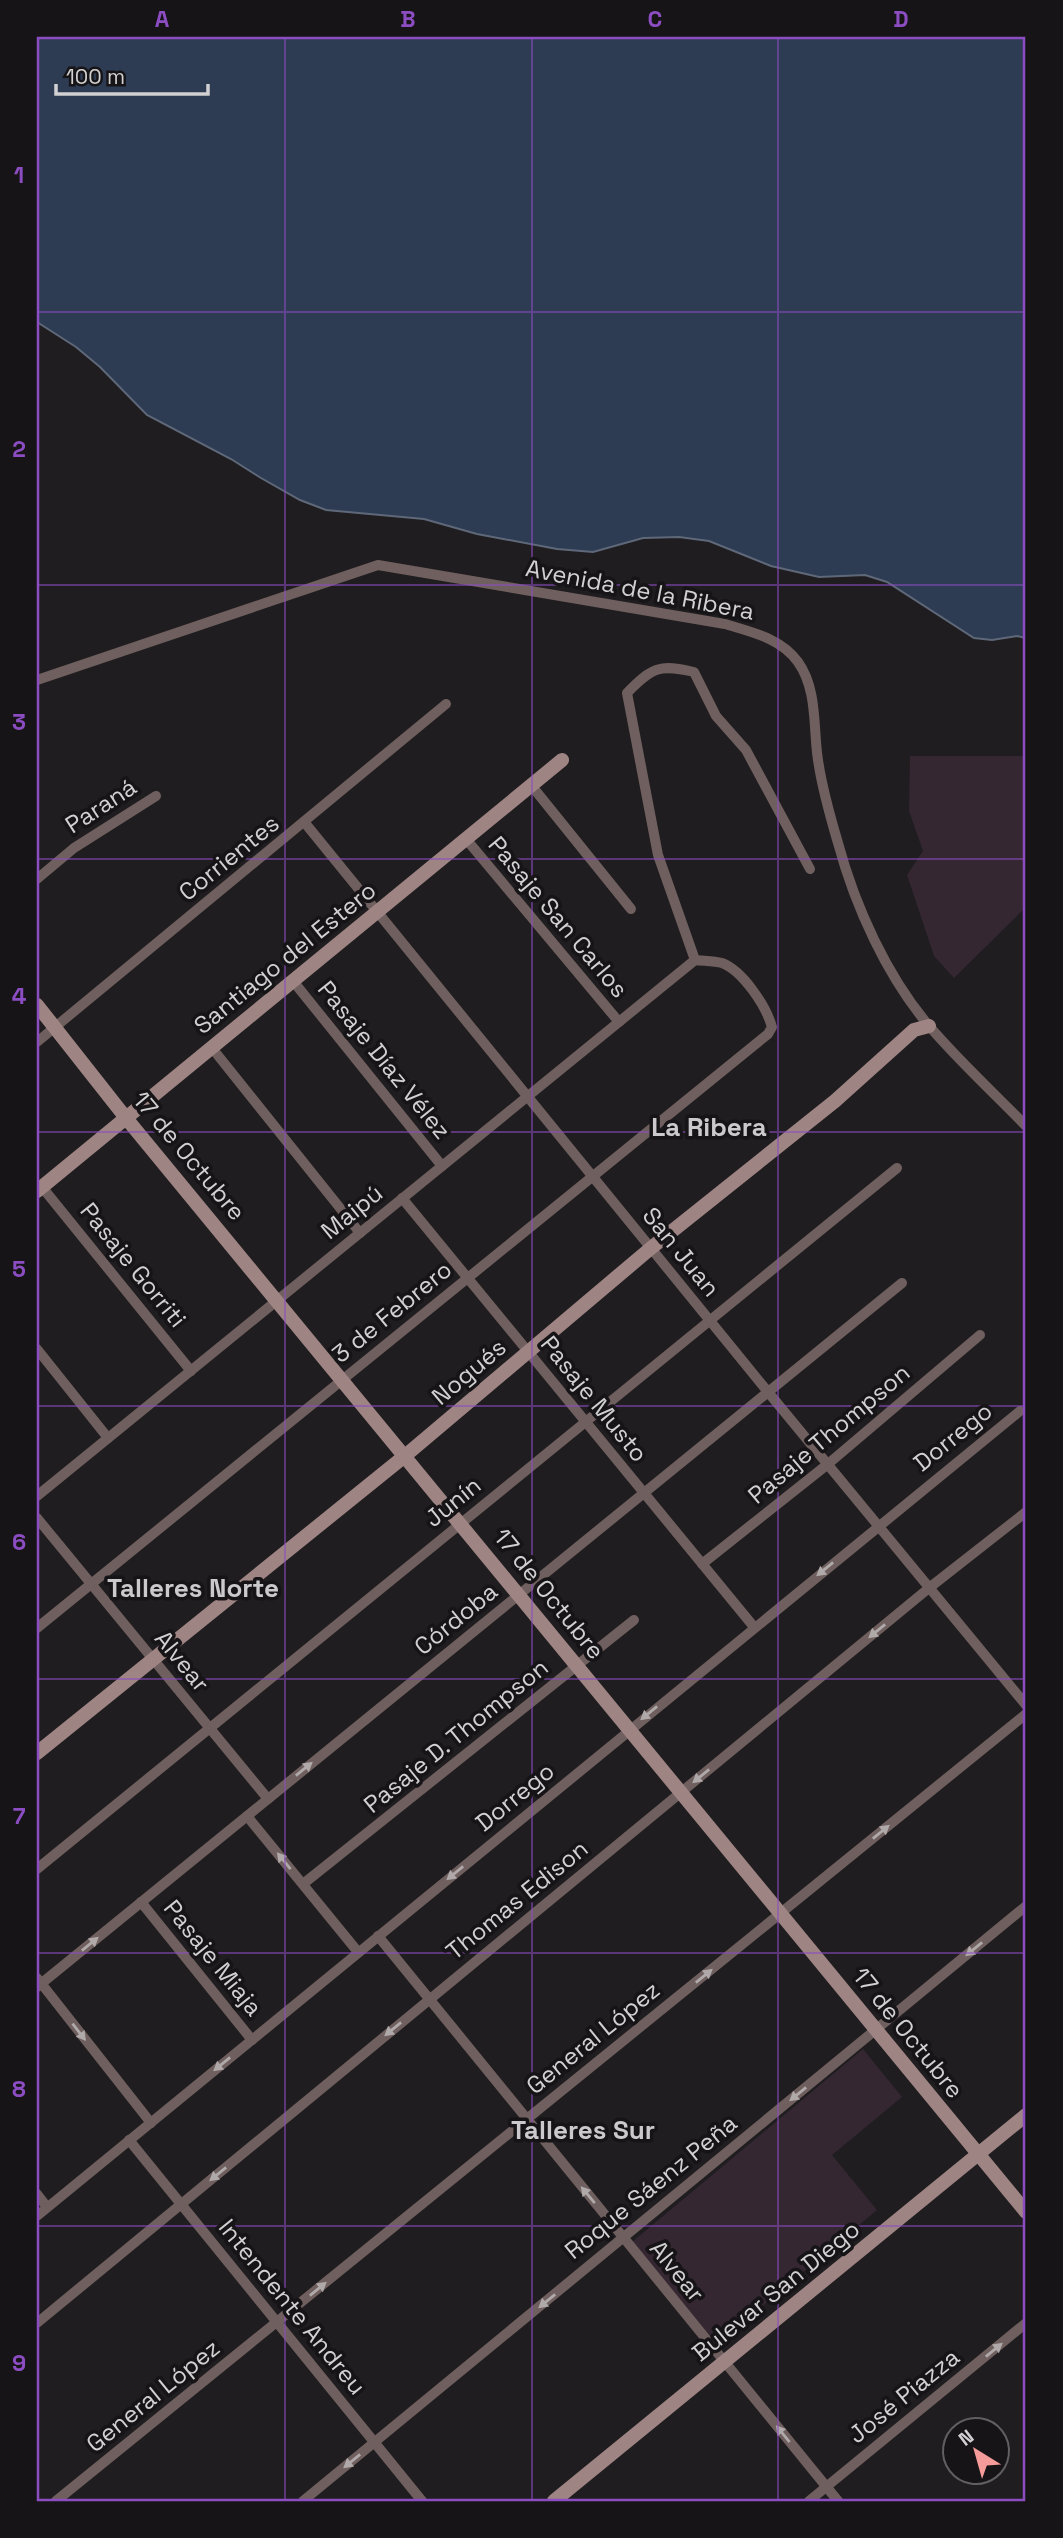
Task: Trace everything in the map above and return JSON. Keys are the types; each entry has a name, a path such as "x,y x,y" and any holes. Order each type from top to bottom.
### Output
{"street":[{"name":"Avenida de la Ribera","path":"37,680 378,565 724,624 772,638 798,662 808,684 815,716 818,760 838,845 865,919 891,972 929,1026 1026,1126"},
{"path":"695,960 658,855 627,693 644,675 668,666 694,672 716,716 746,750 810,869"},
{"name":"Corrientes","path":"37,1042 446,704"},
{"name":"Santiago del Estero","path":"39,1189 562,760"},
{"path":"531,785 631,909"},
{"name":"Paraná","path":"37,879 74,848 156,796"},
{"name":"San Juan","path":"305,823 1026,1705"},
{"name":"Pasaje San Carlos","path":"466,839 619,1022"},
{"name":"Maipú","path":"37,1496 695,960"},
{"name":"3 de Febrero","path":"37,1628 768,1034 772,1027 762,1003 732,969 720,962 695,960"},
{"name":"Pasaje Díaz Vélez","path":"293,981 442,1166"},
{"name":"17 de Octubre","path":"37,1005 126,1118 406,1455 1026,2212"},
{"name":"Nogués","path":"37,1753 406,1455 651,1248 835,1101 914,1030 929,1026"},
{"path":"212,1048 360,1233"},
{"name":"Junín","path":"37,1869 897,1168"},
{"name":"Pasaje Gorriti","path":"39,1189 191,1371"},
{"name":"Pasaje Musto","path":"402,1198 754,1627"},
{"name":"Córdoba","path":"38,1983 902,1283"},
{"name":"Pasaje Thompson","path":"702,1564 828,1464 980,1335"},
{"path":"37,1349 108,1438"},
{"name":"Dorrego","path":"37,2216 1020,1410"},
{"name":"Thomas Edison","path":"37,2323 929,1588 1026,1512"},
{"name":"Alvear","path":"37,1518 268,1798"},
{"name":"Pasaje D. Thompson","path":"303,1885 634,1620"},
{"name":"General López","path":"56,2501 1026,1714"},
{"path":"247,1816 358,1952"},
{"name":"Pasaje Miaja","path":"141,1902 252,2040"},
{"name":"Roque Sáenz Peña","path":"303,2501 1026,1906"},
{"name":"Alvear","path":"378,1936 838,2501"},
{"path":"38,1983 151,2123"},
{"name":"Bulevar San Diego","path":"554,2501 1026,2115"},
{"name":"Intendente Andreu","path":"129,2140 422,2501"},
{"path":"37,2194 47,2207"},
{"name":"José Piazza","path":"809,2501 1026,2323"}],"shaded area":[{"path":"910,756 1026,756 1026,907 954,978 934,956 907,875 923,851 909,811"},
{"path":"863,2049 902,2097 832,2155 877,2210 717,2344 632,2242"}],"water":[{"path":"37,37 1026,37 1026,638 974,638 887,582 865,575 819,577 771,566 709,541 679,537 643,538 593,552 557,549 477,534 424,519 326,510 300,500 231,459 147,415 100,367 76,347 37,322"}],"district":[{"name":"La Ribera","path":"709,1127"},
{"name":"Talleres Norte","path":"193,1588"},
{"name":"Talleres Sur","path":"583,2130"}]}
